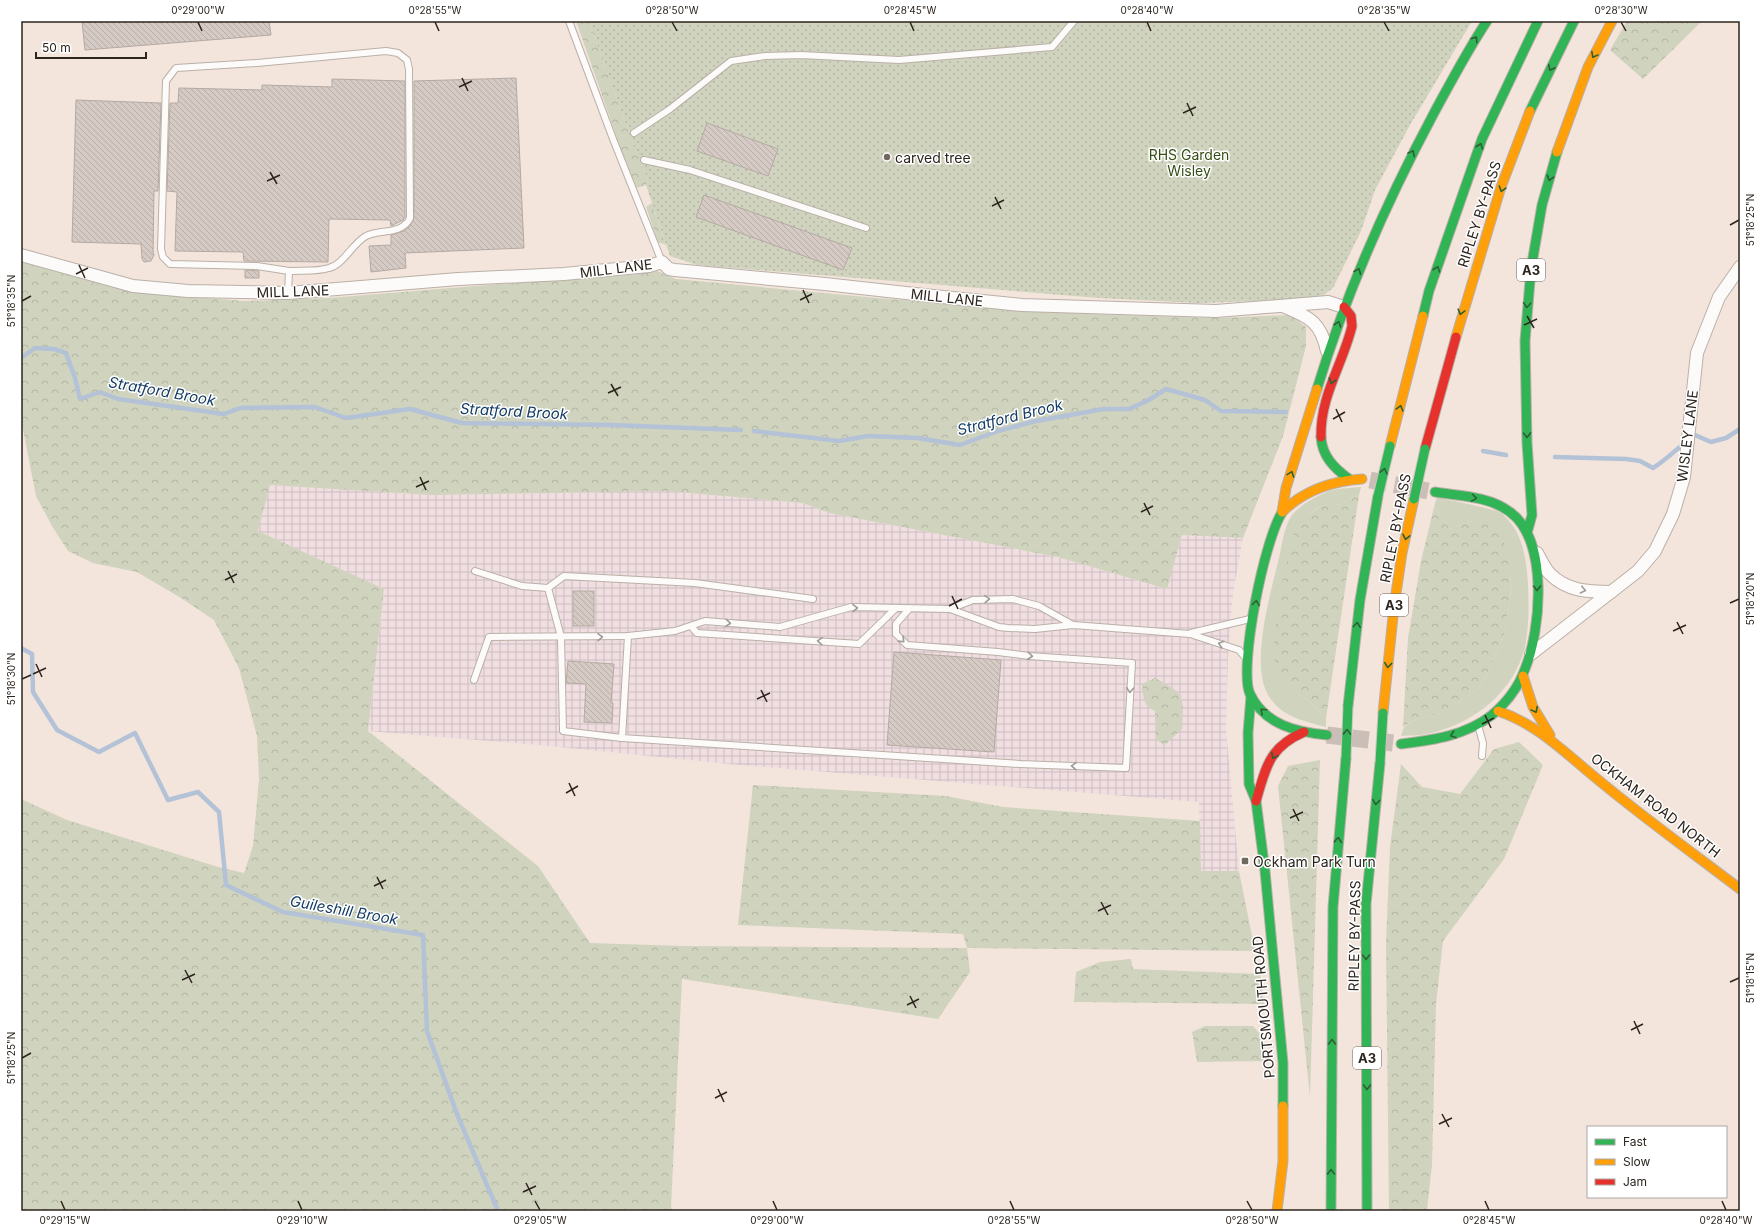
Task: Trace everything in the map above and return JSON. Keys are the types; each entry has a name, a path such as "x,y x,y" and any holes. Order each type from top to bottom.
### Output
{"main road":[{"path":"1327,735 1291,729 1268,716 1259,708 1251,696 1246,681 1257,589 1271,533 1282,512 1286,488 1344,307 1378,224 1410,158 1471,45 1487,21"},
{"name":"RIPLEY BY-PASS","path":"1331,1211 1333,907 1346,758 1348,706 1360,600 1378,496 1429,290 1482,140 1538,21"},
{"name":"RIPLEY BY-PASS","path":"1367,1211 1366,904 1380,763 1383,713 1394,607 1402,553 1425,450 1463,305 1515,149 1545,79 1574,21"},
{"name":"A3","path":"1527,533 1532,515 1527,443 1525,341 1531,269 1542,205 1554,159 1588,67 1612,21"},
{"path":"1344,307 1351,316 1353,322 1350,334 1335,372 1322,415 1320,430 1325,453 1330,462 1349,479"},
{"path":"1282,512 1305,495 1319,487 1349,479 1362,479"},
{"path":"1401,744 1423,744 1451,736 1478,725 1498,711 1511,695 1523,676 1531,654 1538,613 1534,549 1520,522 1511,512 1496,503 1435,492"},
{"name":"OCKHAM ROAD NORTH","path":"1523,676 1532,704 1542,724 1555,742"},
{"name":"PORTSMOUTH ROAD","path":"1251,696 1247,759 1249,784 1256,801 1270,916 1283,1062 1283,1161 1277,1211"},
{"name":"OCKHAM ROAD NORTH","path":"1498,711 1517,717 1538,729 1601,781 1740,889"},
{"name":"PORTSMOUTH ROAD","path":"1256,801 1262,781 1278,748 1292,737 1304,732"}],"street":[{"name":"MILL LANE","path":"21,255 133,286 188,291 288,293 458,280 564,274 649,266 662,262 669,269 675,270 1022,305 1216,311 1328,302 1344,307"},
{"name":"WISLEY LANE","path":"1531,654 1638,571 1655,551 1673,514 1684,477 1697,353 1719,298 1740,267"},
{"name":"MILL LANE","path":"1282,306 1301,313 1315,323 1324,337 1328,354"},
{"path":"1534,549 1549,574 1568,587 1590,592 1611,592"}],"lane":[{"path":"570,21 613,139 662,262"},
{"path":"634,133 670,108 731,61 765,56 801,55 899,60 1052,47 1074,21"},
{"path":"386,51 398,53 407,60 409,69 410,218 407,224 401,228 367,236 350,248 340,263 330,268 289,271 257,266 170,264 163,257 161,249 166,81 176,68 257,63 386,51"},
{"path":"644,160 690,170 866,228"},
{"path":"288,293 289,271"},
{"path":"475,571 522,586 548,588 564,576 695,583 814,599"},
{"path":"548,588 561,637 563,731 622,738 1020,764 1126,768 1132,663 1029,656 998,652 907,645 896,634 896,624 909,609"},
{"path":"950,610 973,600 1013,599 1039,606 1073,625"},
{"path":"474,680 489,637 628,636 675,631 705,621 780,627 851,607 950,610 999,627 1035,629 1073,625 1190,634 1239,650 1248,661"},
{"path":"691,626 697,633 859,644 896,608"},
{"path":"1190,634 1243,622 1254,618"},
{"path":"622,738 628,636"},
{"path":"1478,725 1483,743 1482,756"}],"shaded area":[{"path":"270,485 430,495 665,491 803,503 829,513 1058,557 1167,589 1182,535 1243,538 1233,593 1228,657 1226,729 1239,871 1201,871 1199,802 739,765 539,745 368,731 384,589 258,531"}],"green space":[{"path":"576,21 589,21 632,142 648,180 646,185 637,188 622,152"},
{"name":"RHS Garden Wisley","path":"589,21 1472,21 1410,125 1375,190 1361,231 1333,288 1321,297 1289,300 1199,303 1099,298 697,265 670,256 646,185 648,180 632,142"},
{"path":"1627,21 1702,21 1643,79 1610,50"},
{"path":"652,203 666,245 658,242 646,207"},
{"path":"21,262 126,291 244,301 329,298 631,275 657,271 676,279 877,298 1089,314 1216,318 1290,315 1306,327 1306,346 1283,436 1243,538 1182,535 1167,589 1058,557 829,513 803,503 665,491 430,495 270,485 258,531 384,589 368,731 538,866 590,943 683,946 967,948 970,972 938,1019 682,979 671,1207 673,1211 21,1211 21,799 67,820 218,867 244,873 253,846 259,779 257,736 239,668 214,620 181,598 137,572 93,563 68,551 52,526 36,496 21,419"},
{"path":"1361,487 1359,495 1340,505 1329,504 1321,506 1306,518 1293,692 1308,700 1326,718 1326,727 1300,720 1285,712 1272,701 1267,693 1263,680 1261,647 1267,610 1283,538 1292,515 1305,503 1328,492 1333,490"},
{"path":"1359,495 1326,718 1308,700 1293,692 1286,686 1276,669 1273,650 1280,591 1294,534 1305,518 1321,506 1330,503 1340,505"},
{"path":"1437,497 1497,511 1508,520 1519,536 1527,574 1529,608 1525,647 1520,663 1512,678 1490,703 1477,713 1462,722 1431,733 1424,735 1401,736 1404,727 1418,718 1441,713 1473,693 1482,685 1504,636 1510,600 1511,574 1481,518 1450,529 1434,507"},
{"path":"1434,507 1450,529 1481,518 1491,525 1499,534 1505,545 1511,574 1510,600 1504,636 1482,685 1473,693 1441,713 1418,718 1403,727 1408,638 1421,561"},
{"path":"1155,678 1177,692 1182,702 1182,729 1165,745 1156,740 1155,711 1148,706 1144,700 1142,684"},
{"path":"1519,742 1543,765 1504,859 1443,941 1436,1004 1432,1164 1427,1211 1389,1211 1386,943 1390,847 1401,764 1422,787 1460,794 1494,749"},
{"path":"1320,760 1310,1097 1278,786 1288,766"},
{"path":"753,785 946,796 1003,807 1200,821 1201,871 1239,871 1255,951 967,948 963,934 738,925"},
{"path":"1131,959 1133,969 1260,974 1264,1004 1074,1002 1076,972 1100,962"},
{"path":"1205,1026 1253,1026 1264,1038 1266,1061 1197,1062 1192,1032"}],"building":[{"path":"82,21 269,21 271,35 85,50"},
{"path":"516,78 524,248 405,253 406,268 371,272 369,246 391,245 391,235 404,231 410,226 414,218 414,81"},
{"path":"332,79 405,81 405,217 403,220 391,226 390,220 329,219 328,262 244,261 243,252 175,251 177,192 167,191 170,103 178,103 179,88 262,90 262,85 332,87"},
{"path":"76,100 161,103 158,191 154,191 154,255 151,261 144,262 142,259 141,244 72,242"},
{"path":"707,123 778,149 768,176 697,151"},
{"path":"704,195 852,248 843,270 696,217"},
{"path":"245,270 259,271 259,278 245,278"},
{"path":"573,591 594,591 594,626 573,626"},
{"path":"894,652 1001,660 994,752 887,745"},
{"path":"568,661 614,664 611,703 613,703 612,723 584,722 586,684 566,683"}],"waterway":[{"name":"Stratford Brook","path":"21,358 35,348 54,349 66,353 75,378 80,399 100,392 118,399 224,414 240,408 315,407 346,418 410,409 462,423 611,425 741,430"},
{"name":"Stratford Brook","path":"754,431 839,441 868,436 918,438 960,445 998,431 1036,421 1104,409 1129,409 1147,401 1166,389 1205,400 1221,411 1286,412"},
{"name":"Stratford Brook","path":"1555,457 1626,459 1640,461 1653,468 1695,435 1711,442 1726,438 1740,429"},
{"name":"Stratford Brook","path":"1483,451 1506,455"},
{"name":"Guileshill Brook","path":"21,648 32,654 33,692 57,730 99,752 135,733 168,800 198,792 219,812 226,885 283,912 423,935 427,1031 457,1114 498,1211"}],"tunnel":[{"path":"1370,480 1428,491"},
{"path":"1327,735 1393,743"}],"traffic: fast":[{"path":"1317,389 1328,353 1354,283 1384,214 1434,113 1466,55 1487,21"},
{"path":"1423,316 1429,291 1482,139 1538,21"},
{"path":"1530,111 1574,21"},
{"path":"1527,533 1532,515 1527,443 1525,341 1531,269 1542,205 1557,152"},
{"path":"1321,437 1326,456 1334,466 1349,479"},
{"path":"1378,496 1390,446"},
{"path":"1414,499 1425,449"},
{"path":"1401,744 1448,736 1471,728 1492,715 1507,700 1516,688 1525,669 1531,652 1538,610 1536,564 1531,543 1522,525 1510,512 1493,503 1474,498 1435,492"},
{"path":"1348,706 1360,600 1378,496"},
{"path":"1283,511 1276,525 1261,573 1250,631 1247,680 1250,694 1256,705 1273,720 1293,729 1327,735"},
{"path":"1251,696 1248,733 1249,784 1256,801 1265,871 1283,1063 1283,1106"},
{"path":"1346,758 1348,706"},
{"path":"1380,763 1383,713"},
{"path":"1331,1211 1333,907 1346,758"},
{"path":"1367,1211 1366,904 1380,763"}],"traffic: slow":[{"path":"1557,152 1588,67 1612,21"},
{"path":"1456,337 1501,187 1530,111"},
{"path":"1390,446 1423,316"},
{"path":"1282,512 1286,488 1317,389"},
{"path":"1283,511 1300,497 1310,492 1330,484 1362,479"},
{"path":"1383,713 1394,607 1402,553 1414,499"},
{"path":"1523,676 1533,707 1550,735"},
{"path":"1498,711 1527,724 1553,742 1636,810 1740,889"},
{"path":"1277,1211 1283,1161 1283,1106"}],"traffic: jam":[{"path":"1321,437 1324,408 1352,326 1351,316 1344,307"},
{"path":"1425,449 1456,337"},
{"path":"1256,801 1266,768 1276,751 1283,744 1304,732"}],"place":[{"name":"carved tree","path":"887,157"},
{"name":"Ockham Park Turn","path":"1245,861"}]}
